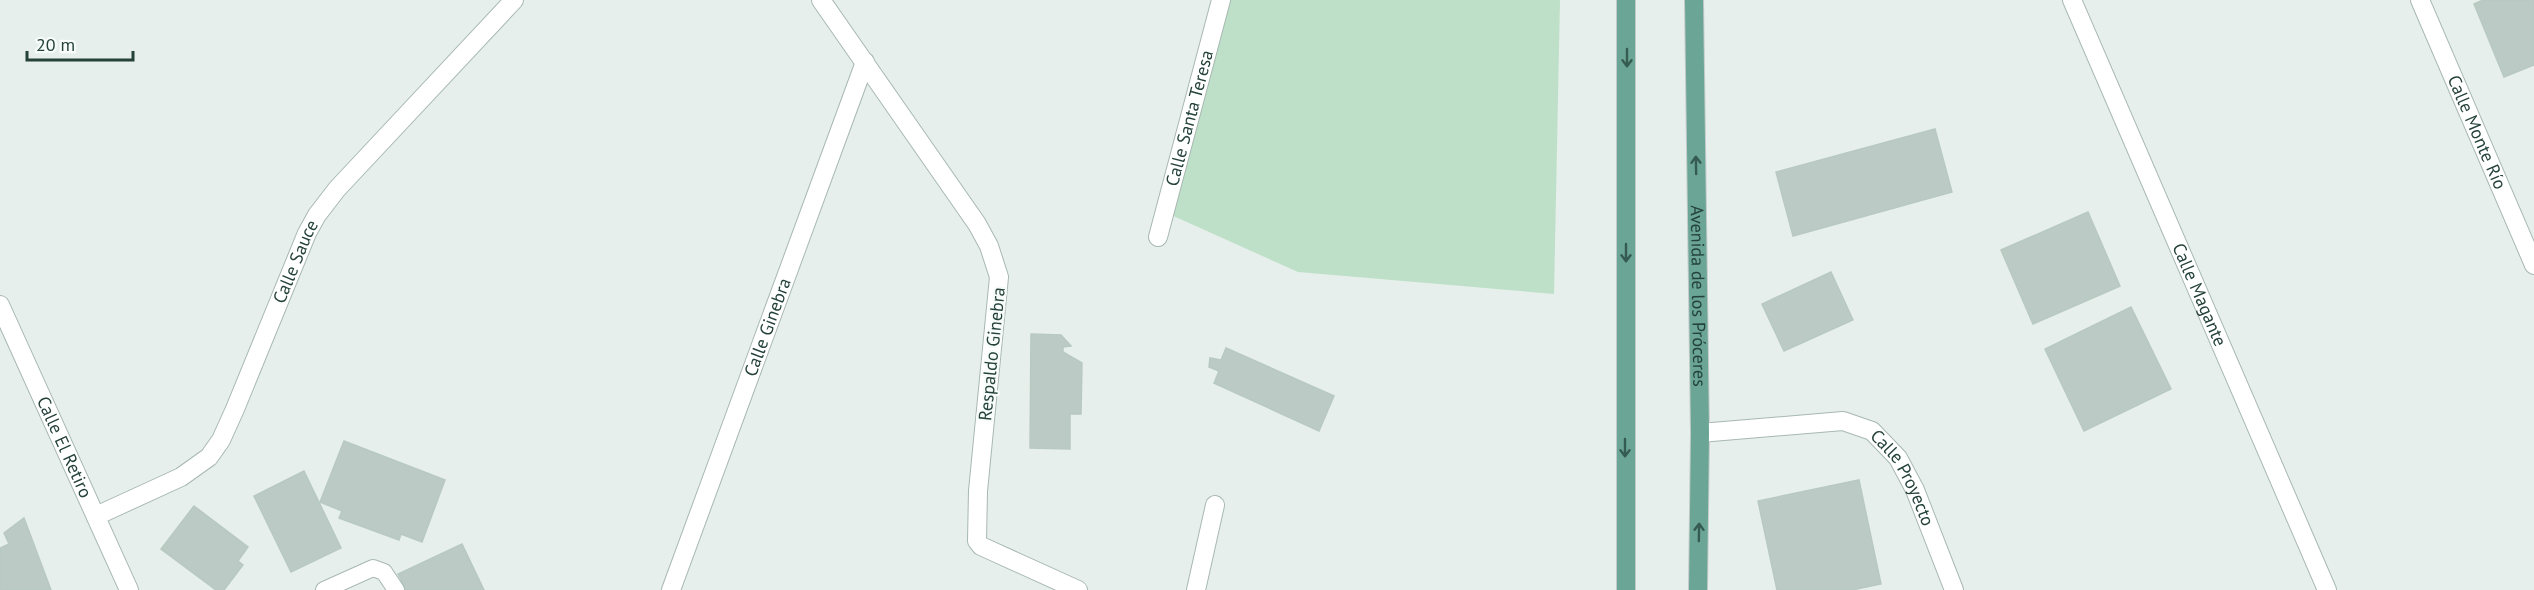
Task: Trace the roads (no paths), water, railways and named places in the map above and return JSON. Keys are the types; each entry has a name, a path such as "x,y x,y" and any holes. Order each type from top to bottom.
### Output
{"main road":[{"path":"1626,0 1626,590"},
{"name":"Avenida de los Próceres","path":"1694,0 1700,433 1698,590"}],"street":[{"name":"Calle Sauce","path":"96,516 182,477 209,457 221,441 307,233 317,215 337,189 514,0"},
{"name":"Respaldo Ginebra","path":"821,0 977,224 996,263 999,277 978,491 977,541 981,546 1078,590"},
{"name":"Calle Santa Teresa","path":"1158,237 1221,0"},
{"name":"Calle Magante","path":"2072,0 2327,590"},
{"name":"Calle Monte Río","path":"2420,0 2534,265"},
{"name":"Calle Ginebra","path":"671,590 865,62"},
{"name":"Calle El Retiro","path":"0,305 129,590"},
{"name":"Calle Proyecto","path":"1700,433 1843,421 1872,431 1898,458 1915,490 1954,590"},
{"path":"1196,590 1215,505"}],"lane":[{"path":"324,590 373,568 384,572 396,590"}]}
